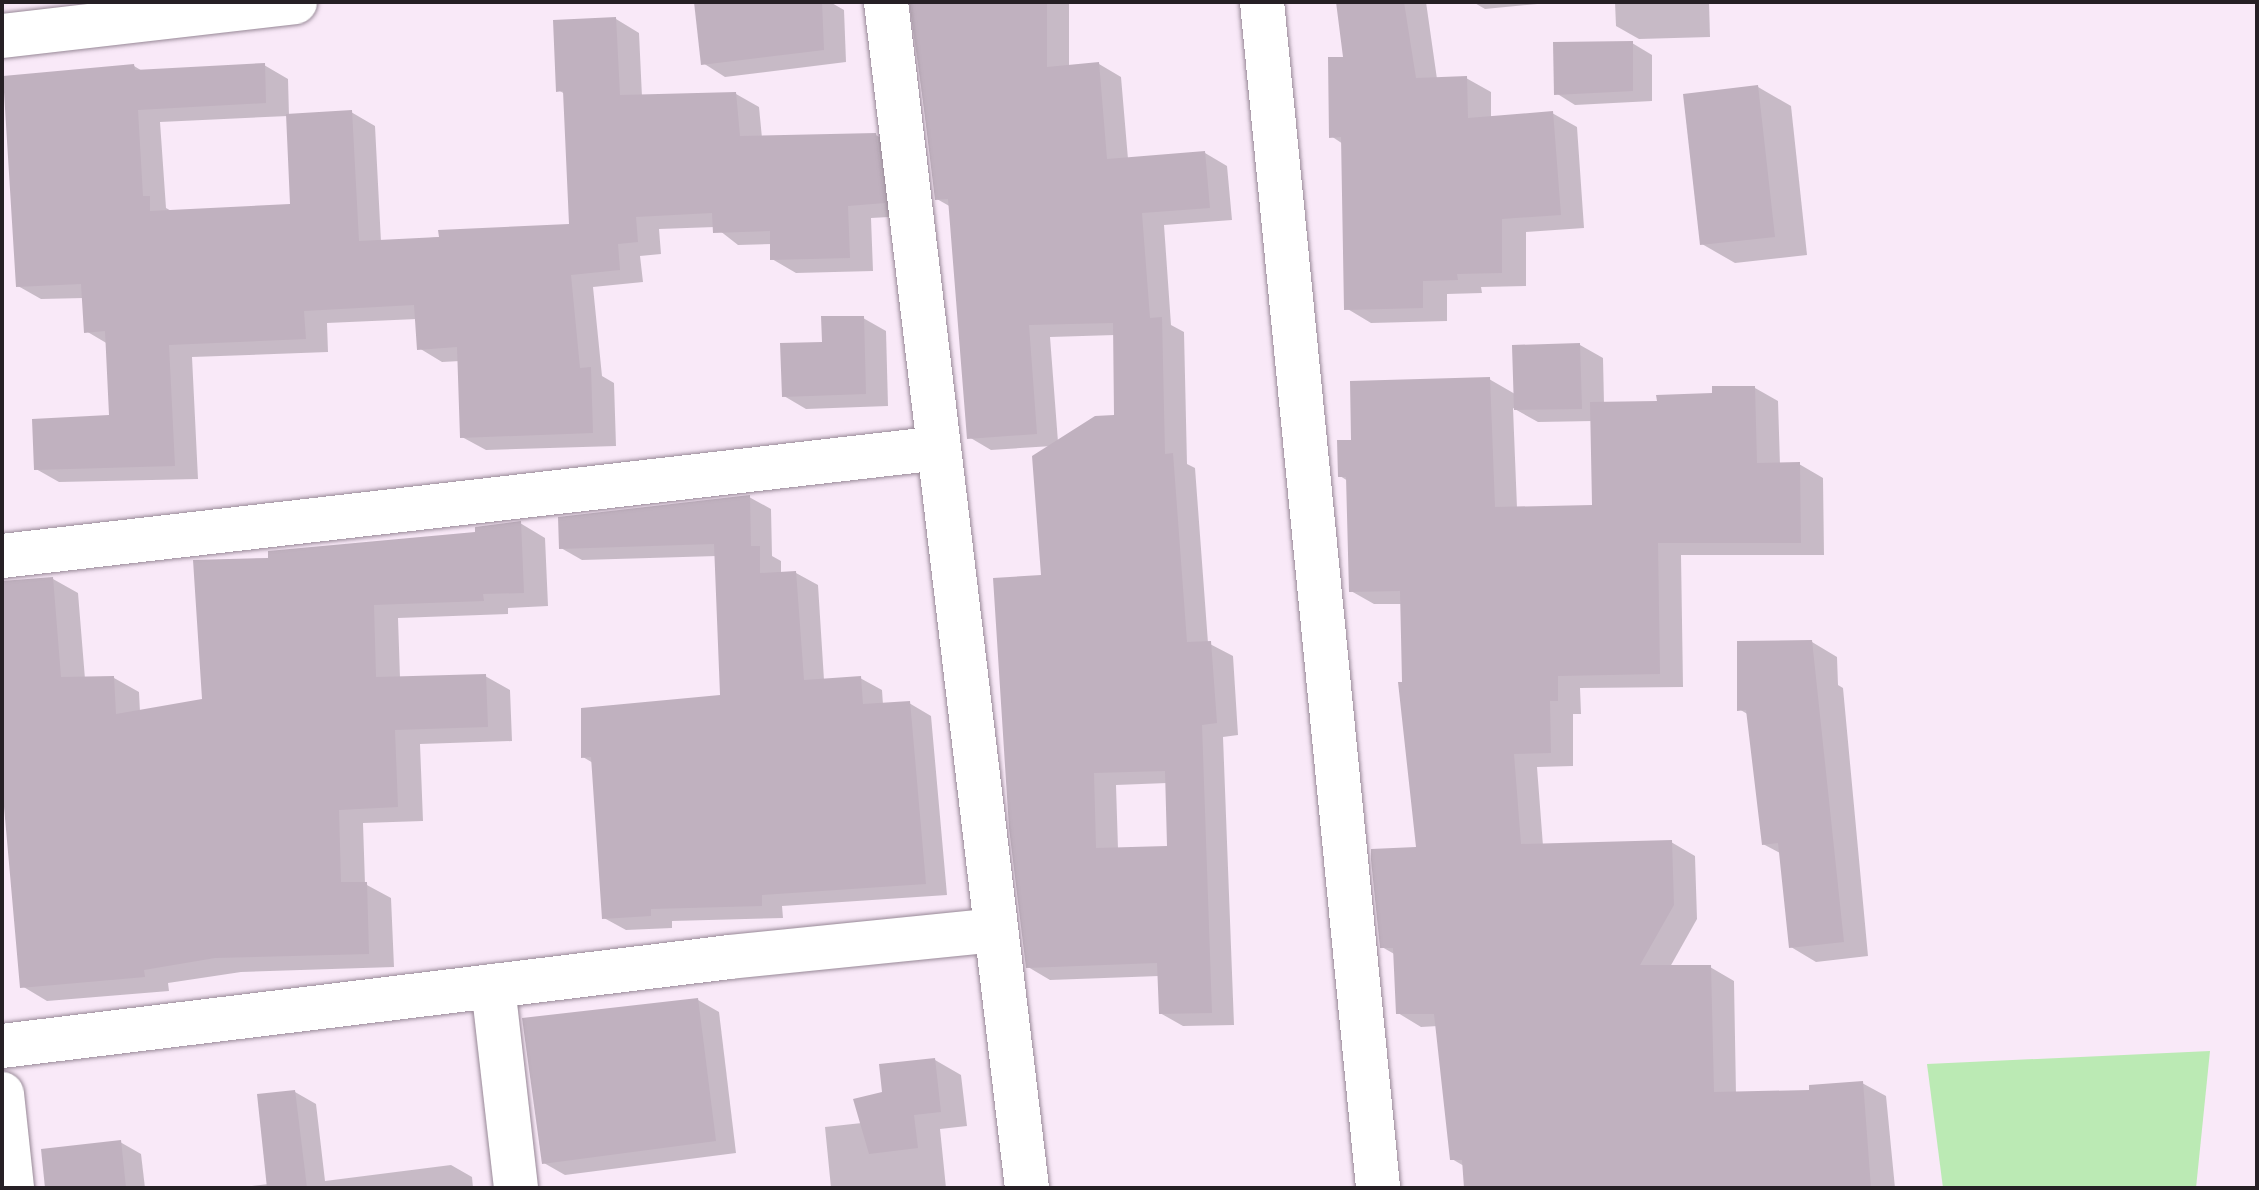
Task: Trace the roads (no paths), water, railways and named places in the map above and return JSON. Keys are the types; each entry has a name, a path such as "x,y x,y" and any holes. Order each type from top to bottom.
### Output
{"street":[{"path":"2,36 295,2"},
{"path":"886,2 1027,1188"},
{"path":"1262,2 1378,1188"},
{"path":"2,556 939,448"},
{"path":"2,1046 493,986 996,930"},
{"path":"493,986 516,1188"},
{"path":"2,1094 12,1188"}]}
